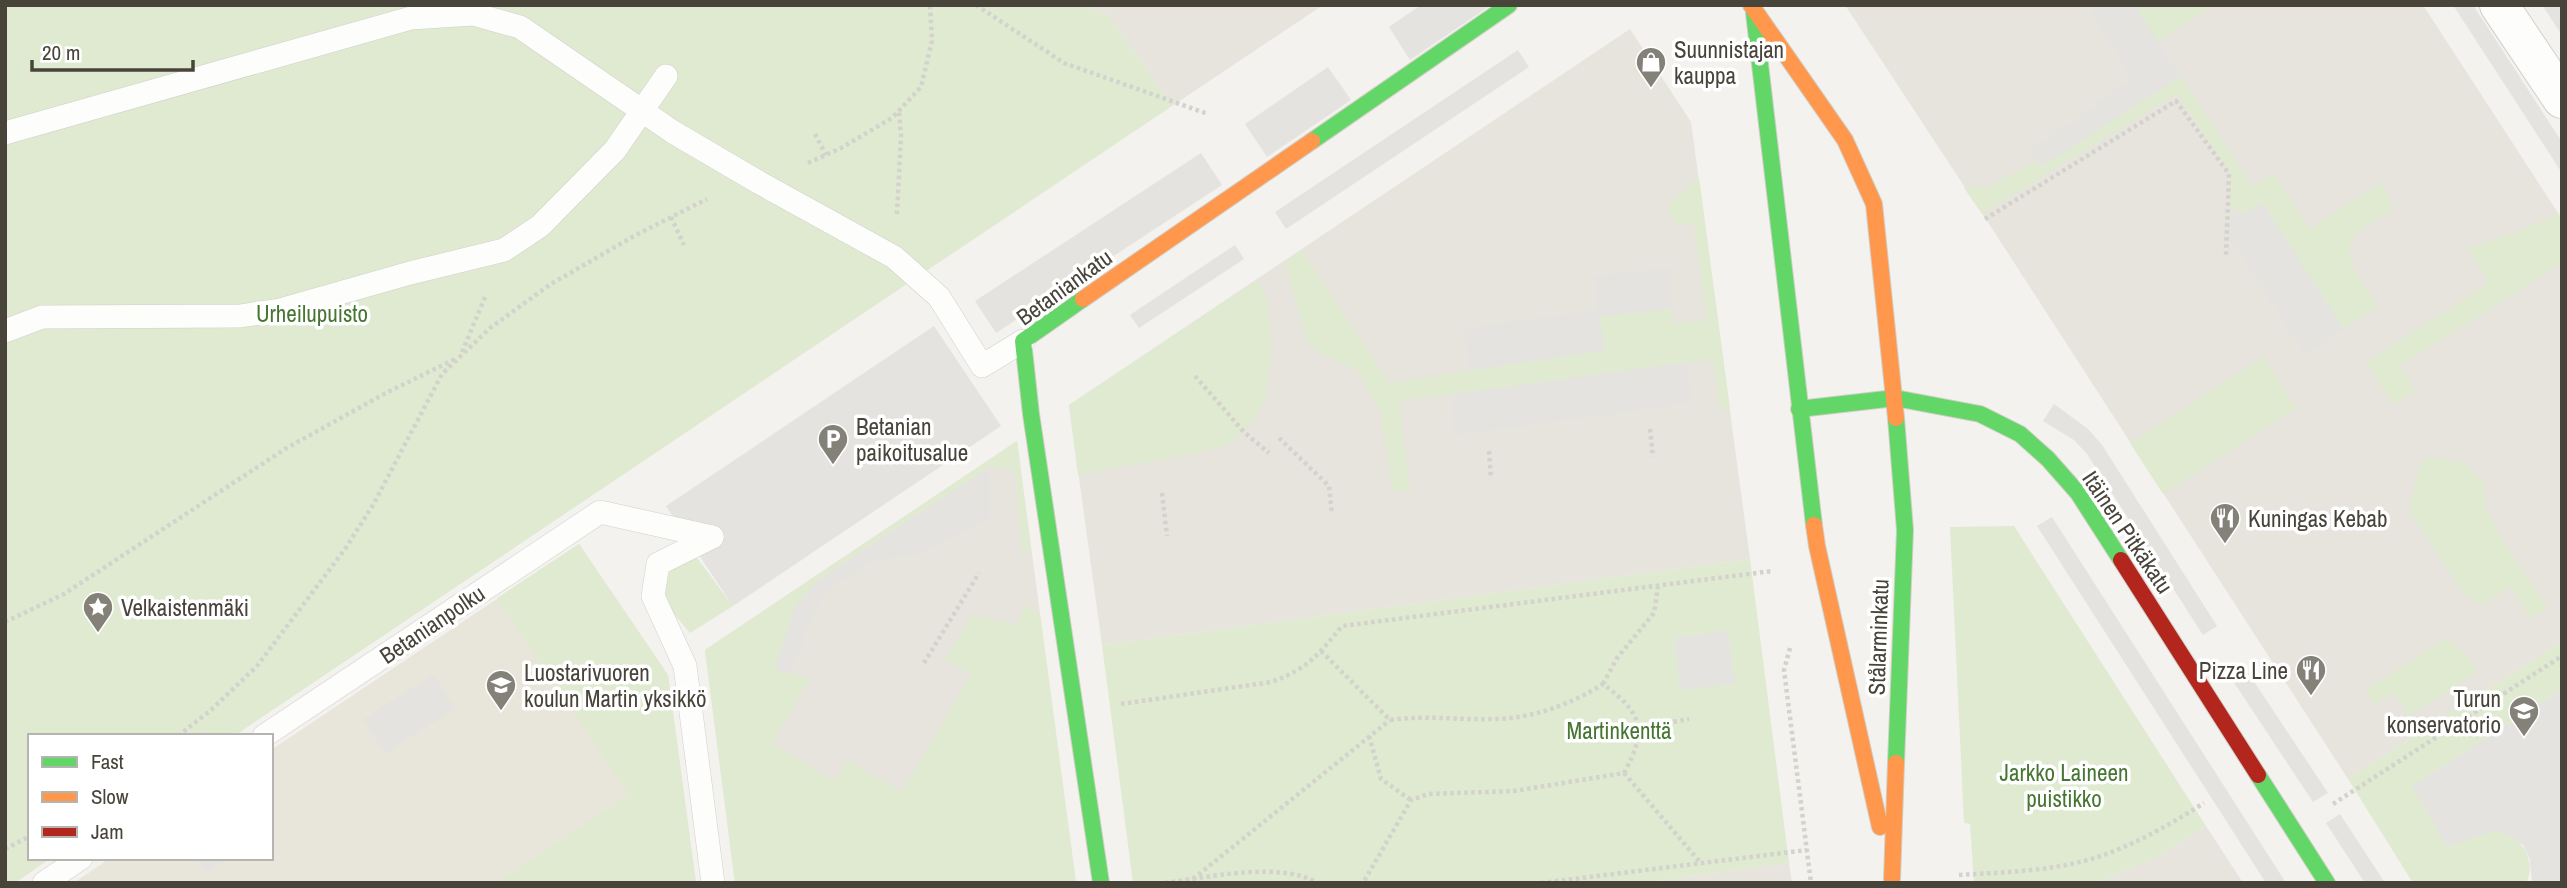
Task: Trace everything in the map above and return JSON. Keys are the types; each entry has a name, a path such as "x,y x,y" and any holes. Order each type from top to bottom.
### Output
{"street":[{"name":"Betaniankatu","path":"1101,883 1031,414 1023,341 1509,5"},
{"path":"2499,5 2562,99"},
{"path":"1752,8 1845,140 1874,204 1895,398"},
{"path":"1752,8 1799,409"},
{"name":"Itäinen Pitkäkatu","path":"1799,409 1895,398 1980,414 2020,434 2078,493 2327,883"},
{"name":"Stålarminkatu","path":"1892,881 1905,530 1895,398"},
{"name":"Stålarminkatu","path":"1799,409 1817,546 1892,881"}],"lane":[{"path":"5,133 411,18 473,14 520,27 673,132 894,257 939,297 982,366 1023,341"},
{"path":"5,331 42,317 240,316 280,310 410,273 504,250 540,226 615,150 666,76"},
{"name":"Betanianpolku","path":"267,734 600,512 712,537 658,564 653,596 685,666 713,883"},
{"path":"44,883 78,860"}],"path":[{"path":"181,734 211,710 257,666 345,549 373,505 442,374 490,328 551,284 705,199 779,177 826,155 892,118 921,87 932,41 930,5"},
{"path":"976,5 1064,63 1208,114"},
{"path":"1985,219 2176,101 2229,174 2227,255"},
{"path":"894,257 901,135 899,111"},
{"path":"815,134 826,155"},
{"path":"671,217 684,245"},
{"path":"5,622 64,594 285,449 384,394 461,356 504,250"},
{"path":"1195,376 1244,432 1269,453"},
{"path":"1650,429 1653,457"},
{"path":"1279,439 1329,486 1332,514"},
{"path":"1489,451 1491,479"},
{"path":"1162,493 1167,536"},
{"path":"1128,704 1271,682 1304,668 1342,626 1772,571"},
{"path":"924,663 979,573"},
{"path":"1193,879 1390,720 1420,716 1493,720 1527,716 1585,696 1603,684 1617,658 1654,613 1658,586"},
{"path":"1321,651 1390,720"},
{"path":"2343,797 2562,656"},
{"path":"1784,670 1811,883"},
{"path":"1603,684 1636,714 1639,728 1635,752 1624,773"},
{"path":"1639,728 1689,719"},
{"path":"1369,736 1381,779 1411,800"},
{"path":"1624,773 1700,862"},
{"path":"1363,883 1411,800 1428,794 1514,791 1624,773"},
{"path":"1959,875 2053,868 2097,857 2135,842 2204,803"},
{"path":"5,849 28,837"},
{"path":"1541,883 1807,850"},
{"path":"1165,883 1270,871 1296,873 1318,883"}],"shaded area":[{"path":"1082,5 1323,5 1172,106 1108,15"},
{"path":"1421,5 1491,5 1410,60 1389,27"},
{"path":"1845,5 2423,5 2562,219 2562,641 2348,779"},
{"path":"2086,5 2134,5 2181,76 2041,167 2029,150 2132,79"},
{"path":"2453,5 2473,5 2562,142 2562,173"},
{"path":"2542,5 2562,5 2562,35"},
{"path":"1630,29 1691,122 1750,559 1102,645 1069,405"},
{"path":"1518,50 1529,67 1286,229 1275,212"},
{"path":"1328,67 1351,100 1267,157 1245,124"},
{"path":"1201,153 1222,185 996,333 975,301"},
{"path":"2262,203 2344,329 2305,354 2221,226 2239,213 2253,210"},
{"path":"1235,245 1244,259 1139,328 1130,315"},
{"path":"1670,268 1671,309 1599,317 1605,350 1469,370 1464,328 1597,310 1594,276"},
{"name":"Betanian paikoitusalue","path":"934,326 1001,426 733,606 666,506"},
{"path":"1687,362 1692,403 1455,435 1450,395"},
{"path":"2054,404 2088,429 2102,445 2217,626 2203,635 2087,454 2074,440 2043,421"},
{"path":"1017,441 1076,883 735,883 705,650"},
{"path":"990,467 990,519 917,554 875,560 836,583 816,607 791,673 775,669 795,607 815,583"},
{"path":"2052,517 2286,883 2266,883 2037,526"},
{"name":"Luostarivuoren koulun Martin yksikkö","path":"579,544 668,675 696,883 74,883 107,860 273,860 273,749"},
{"path":"1728,631 1735,684 1680,690 1674,638"},
{"path":"2247,671 2328,793 2313,802 2233,681"},
{"path":"433,674 455,708 385,754 363,720"},
{"name":"Turun konservatorio","path":"2562,689 2562,883 2532,883 2530,860 2523,845 2502,832 2490,832 2447,847 2412,786"},
{"path":"2340,814 2385,883 2365,883 2326,823"},
{"path":"2206,826 2243,883 2096,883 2154,858"},
{"path":"198,860 226,860 207,873"},
{"path":"1789,863 1792,883 1643,883"}],"green space":[{"name":"Urheilupuisto","path":"5,5 1082,5 1108,15 1172,106 237,734 28,734 28,860 48,860 15,883 5,883"},
{"path":"2134,5 2213,5 2157,42"},
{"path":"2181,76 2252,186 2274,173 2310,229 2382,182 2392,206 2389,212 2356,232 2348,251 2355,271 2378,306 2344,329 2263,203 2247,211 2230,208 2231,174 2176,94 1982,214 1964,188 1990,186 2037,161 2041,167"},
{"path":"1699,177 1730,409 1720,411 1713,359 1399,401 1410,490 1393,492 1380,411 1357,370 1318,352 1306,339 1285,261 1302,250 1390,383 1605,350 1598,316 1671,309 1672,323 1707,321 1694,224 1676,224 1669,214 1670,203"},
{"path":"2558,214 2562,219 2562,263 2400,366 2415,391 2393,405 2366,363 2489,283 2468,248 2519,231"},
{"path":"1257,280 1267,298 1272,348 1266,397 1258,415 1249,426 1228,445 1078,475 1069,405"},
{"path":"2264,357 2296,408 2163,494 2130,443"},
{"path":"1017,441 1031,549 1022,555 1015,470 990,467 836,567 815,583 795,607 775,669 810,678 772,744 835,781 848,760 902,792 972,674 945,660 972,615 1018,625 1025,604 1040,614 1076,883 735,883 705,650"},
{"path":"2427,457 2466,463 2485,485 2485,507 2502,539 2548,607 2530,618 2510,587 2482,606 2463,592 2409,510 2420,465"},
{"name":"Jarkko Laineen puistikko","path":"2014,526 2206,826 2154,858 2096,883 1974,883 1970,824 1964,823 1950,527"},
{"path":"579,544 668,675 696,883 497,883 629,795 497,598"},
{"path":"697,558 733,606 690,633 668,606 663,588 674,568"},
{"name":"Martinkenttä","path":"1750,559 1789,863 1643,883 1133,883 1102,645"},
{"path":"2446,638 2466,654 2477,672 2409,716 2394,693 2375,705 2365,690"},
{"path":"2562,641 2562,689 2413,786 2447,847 2489,832 2499,832 2516,840 2523,847 2530,865 2526,883 2413,883 2348,779"}],"traffic: fast":[{"path":"1312,141 1509,5"},
{"path":"1754,13 1814,525"},
{"path":"1083,299 1023,341 1031,414 1101,883"},
{"path":"1799,409 1895,398 1980,414 2020,434 2048,459 2078,493 2121,560"},
{"path":"1896,418 1905,530 1896,763"},
{"path":"2258,775 2327,883"}],"traffic: slow":[{"path":"1751,5 1845,140 1874,204 1896,418"},
{"path":"1083,299 1312,141"},
{"path":"1814,525 1880,827"},
{"path":"1892,879 1896,763"}],"traffic: jam":[{"path":"2121,560 2258,775"}],"place":[{"name":"Suunnistajan kauppa","path":"1651,89"},
{"name":"Betanian paikoitusalue","path":"833,466"},
{"name":"Kuningas Kebab","path":"2225,545"},
{"name":"Velkaistenmäki","path":"98,634"},
{"name":"Pizza Line","path":"2311,697"},
{"name":"Luostarivuoren koulun Martin yksikkö","path":"501,712"},
{"name":"Turun konservatorio","path":"2524,738"}]}
